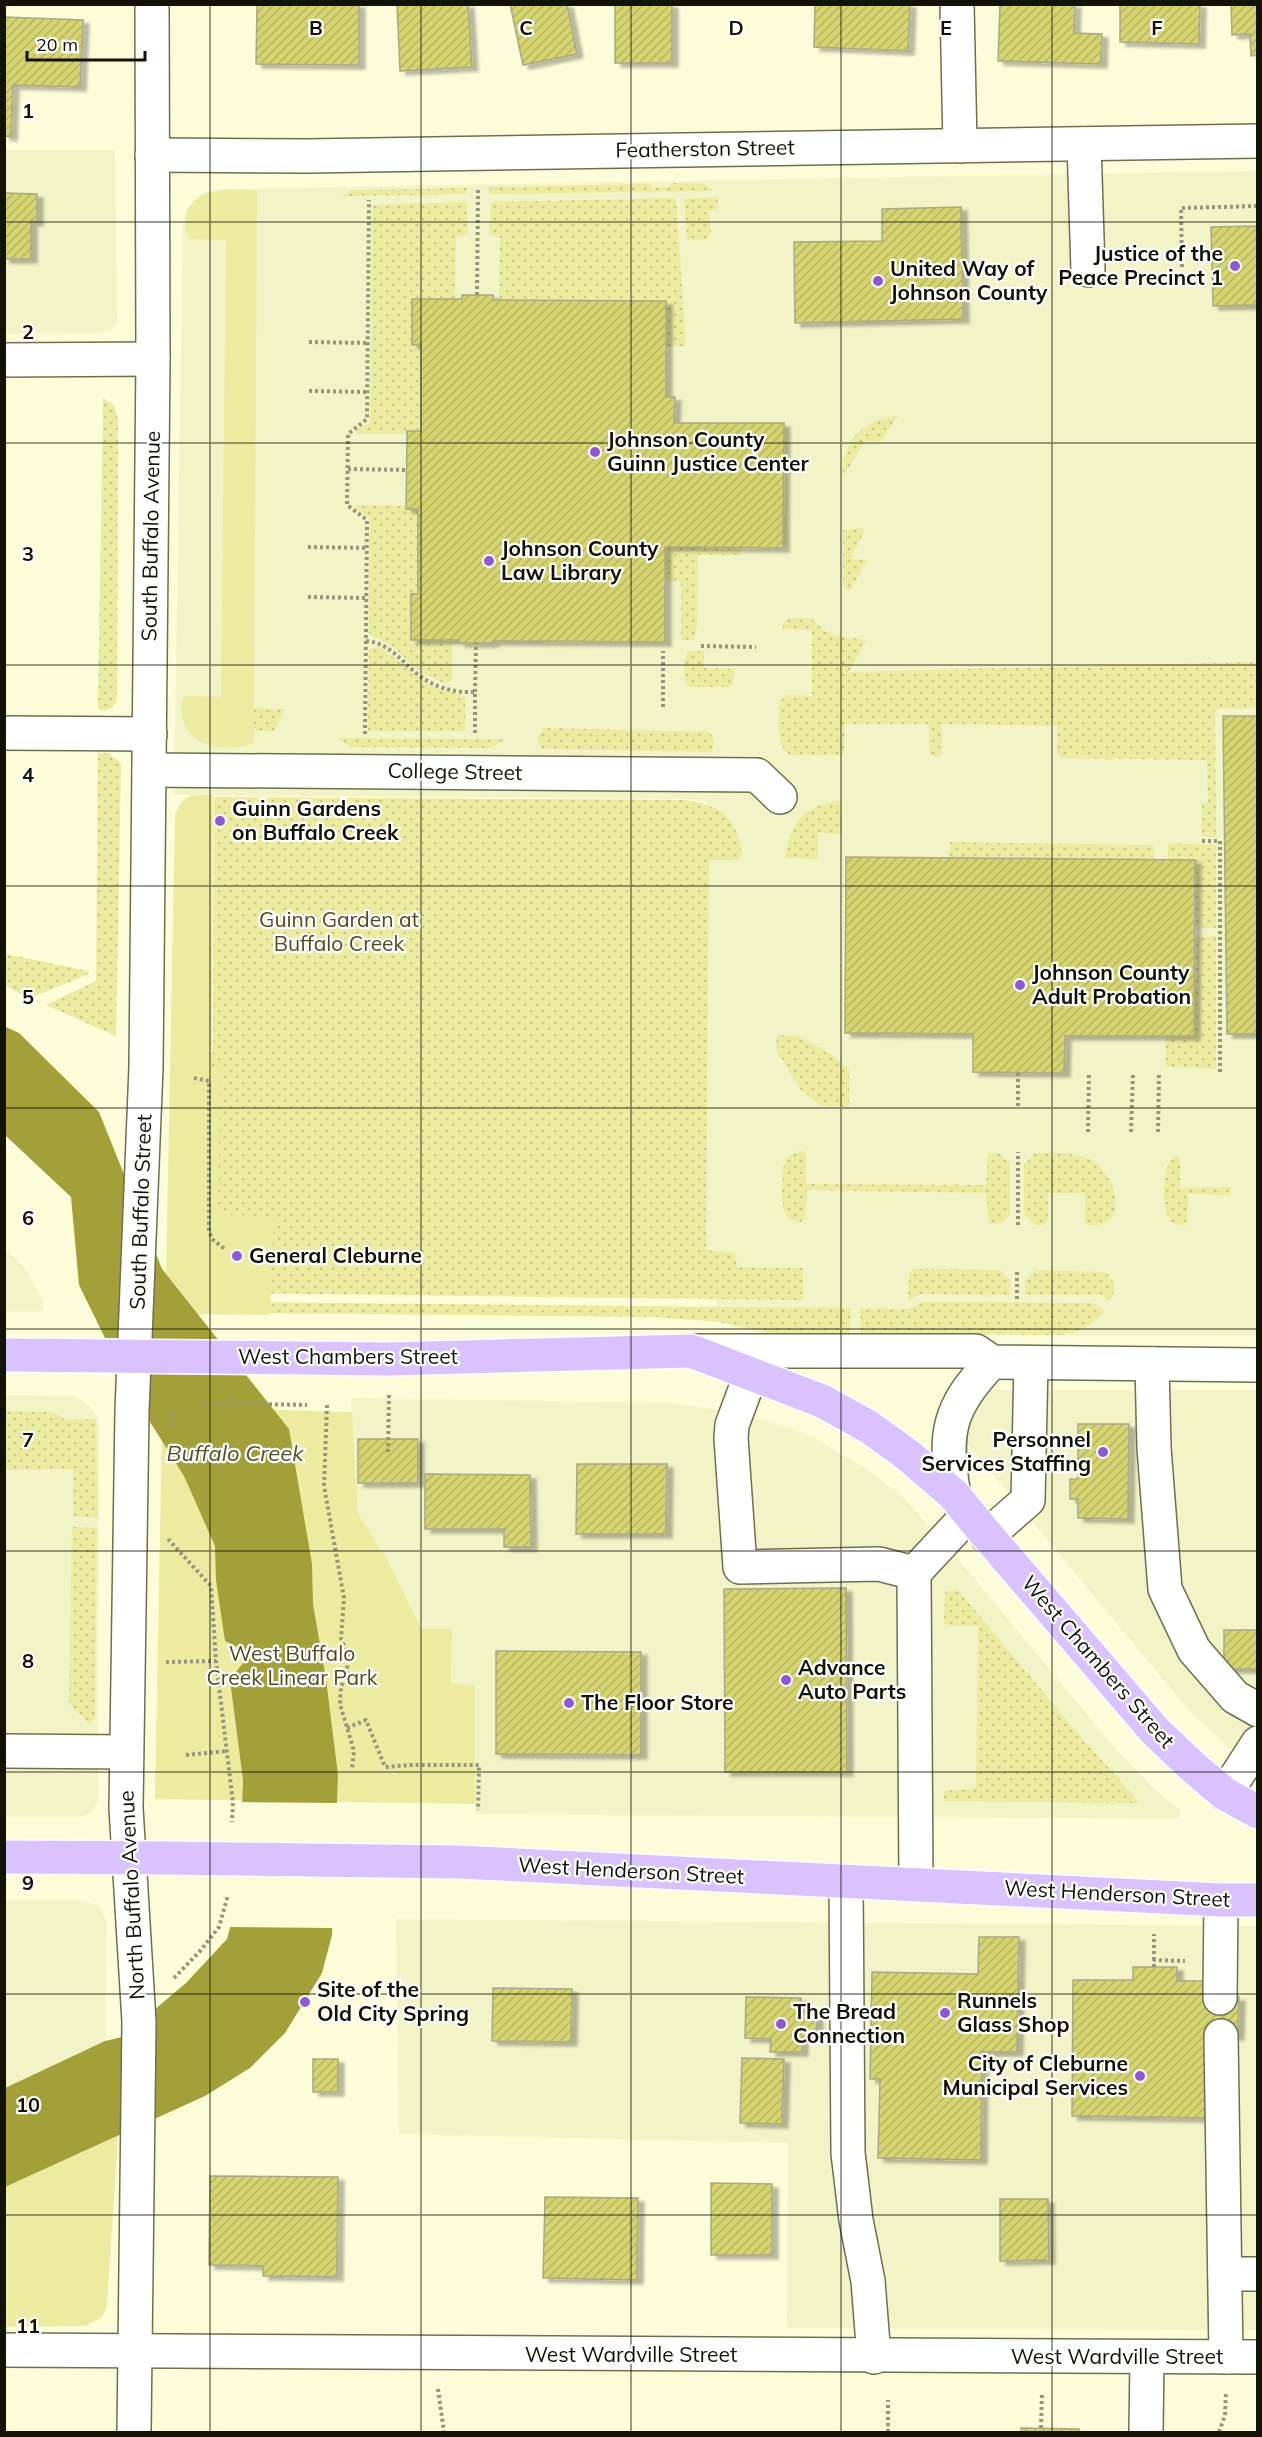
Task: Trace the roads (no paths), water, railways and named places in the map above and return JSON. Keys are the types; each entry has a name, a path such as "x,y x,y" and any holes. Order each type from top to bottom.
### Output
{"main road":[{"name":"West Chambers Street","path":"4,1355 390,1359 691,1351 822,1401 869,1427 909,1456 970,1515 1155,1731 1225,1794 1257,1812"},
{"name":"West Henderson Street","path":"4,1857 458,1862 1257,1900"}],"street":[{"name":"South Buffalo Avenue","path":"146,1067 153,358 152,4"},
{"path":"957,4 960,146"},
{"name":"Featherston Street","path":"152,155 479,153 1257,141"},
{"path":"1084,144 1088,270"},
{"path":"4,360 153,358"},
{"path":"4,734 150,734"},
{"name":"College Street","path":"149,770 757,775 770,787"},
{"name":"South Buffalo Street","path":"135,1357 146,1067"},
{"name":"West Chambers Street","path":"691,1351 976,1351 992,1362 1257,1365"},
{"name":"North Buffalo Avenue","path":"134,2433 139,2022 126,1808 126,1752 135,1357"},
{"path":"970,1515 948,1461 949,1433 953,1418 970,1384 992,1362"},
{"path":"916,1884 914,1573 970,1515 1028,1500 1031,1363"},
{"path":"1152,1364 1154,1448 1165,1589 1194,1650 1235,1697 1257,1710"},
{"path":"751,1374 732,1425 731,1438 740,1567 879,1564 914,1573"},
{"path":"1225,1794 1257,1743"},
{"path":"4,1751 126,1752"},
{"path":"846,1882 848,2153 856,2220 868,2281 874,2356"},
{"path":"1220,1998 1221,1900"},
{"path":"1221,2036 1225,2274 1242,2357"},
{"path":"1225,2274 1257,2274"},
{"name":"West Wardville Street","path":"4,2350 1242,2357"},
{"path":"1146,2433 1147,2357"}],"water":[{"name":"Buffalo Creek","path":"4,1026 19,1033 99,1112 162,1269 289,1429 312,1564 313,1604 326,1679 338,1775 332,1935 322,1973 285,2033 250,2068 205,2096 5,2187 5,2088 105,2041 122,2037 186,1983 227,1939 239,1893 243,1780 230,1680 246,1659 241,1650 225,1641 216,1580 215,1546 184,1476 133,1395 79,1285 71,1197 5,1135"}],"place":[{"name":"Justice of the Peace Precinct 1","path":"1235,266"},
{"name":"United Way of Johnson County","path":"878,281"},
{"name":"Johnson County Guinn Justice Center","path":"595,452"},
{"name":"Johnson County Law Library","path":"489,561"},
{"name":"Guinn Gardens on Buffalo Creek","path":"220,821"},
{"name":"Johnson County Adult Probation","path":"1020,985"},
{"name":"General Cleburne","path":"237,1256"},
{"name":"Personnel Services Staffing","path":"1103,1452"},
{"name":"Advance Auto Parts","path":"786,1680"},
{"name":"The Floor Store","path":"569,1703"},
{"name":"Site of the Old City Spring","path":"305,2002"},
{"name":"Runnels Glass Shop","path":"945,2013"},
{"name":"The Bread Connection","path":"781,2024"},
{"name":"City of Cleburne Municipal Services","path":"1140,2076"}],"park label":[{"name":"Guinn Garden at Buffalo Creek","path":"339,932"},
{"name":"West Buffalo Creek Linear Park","path":"292,1666"}]}
